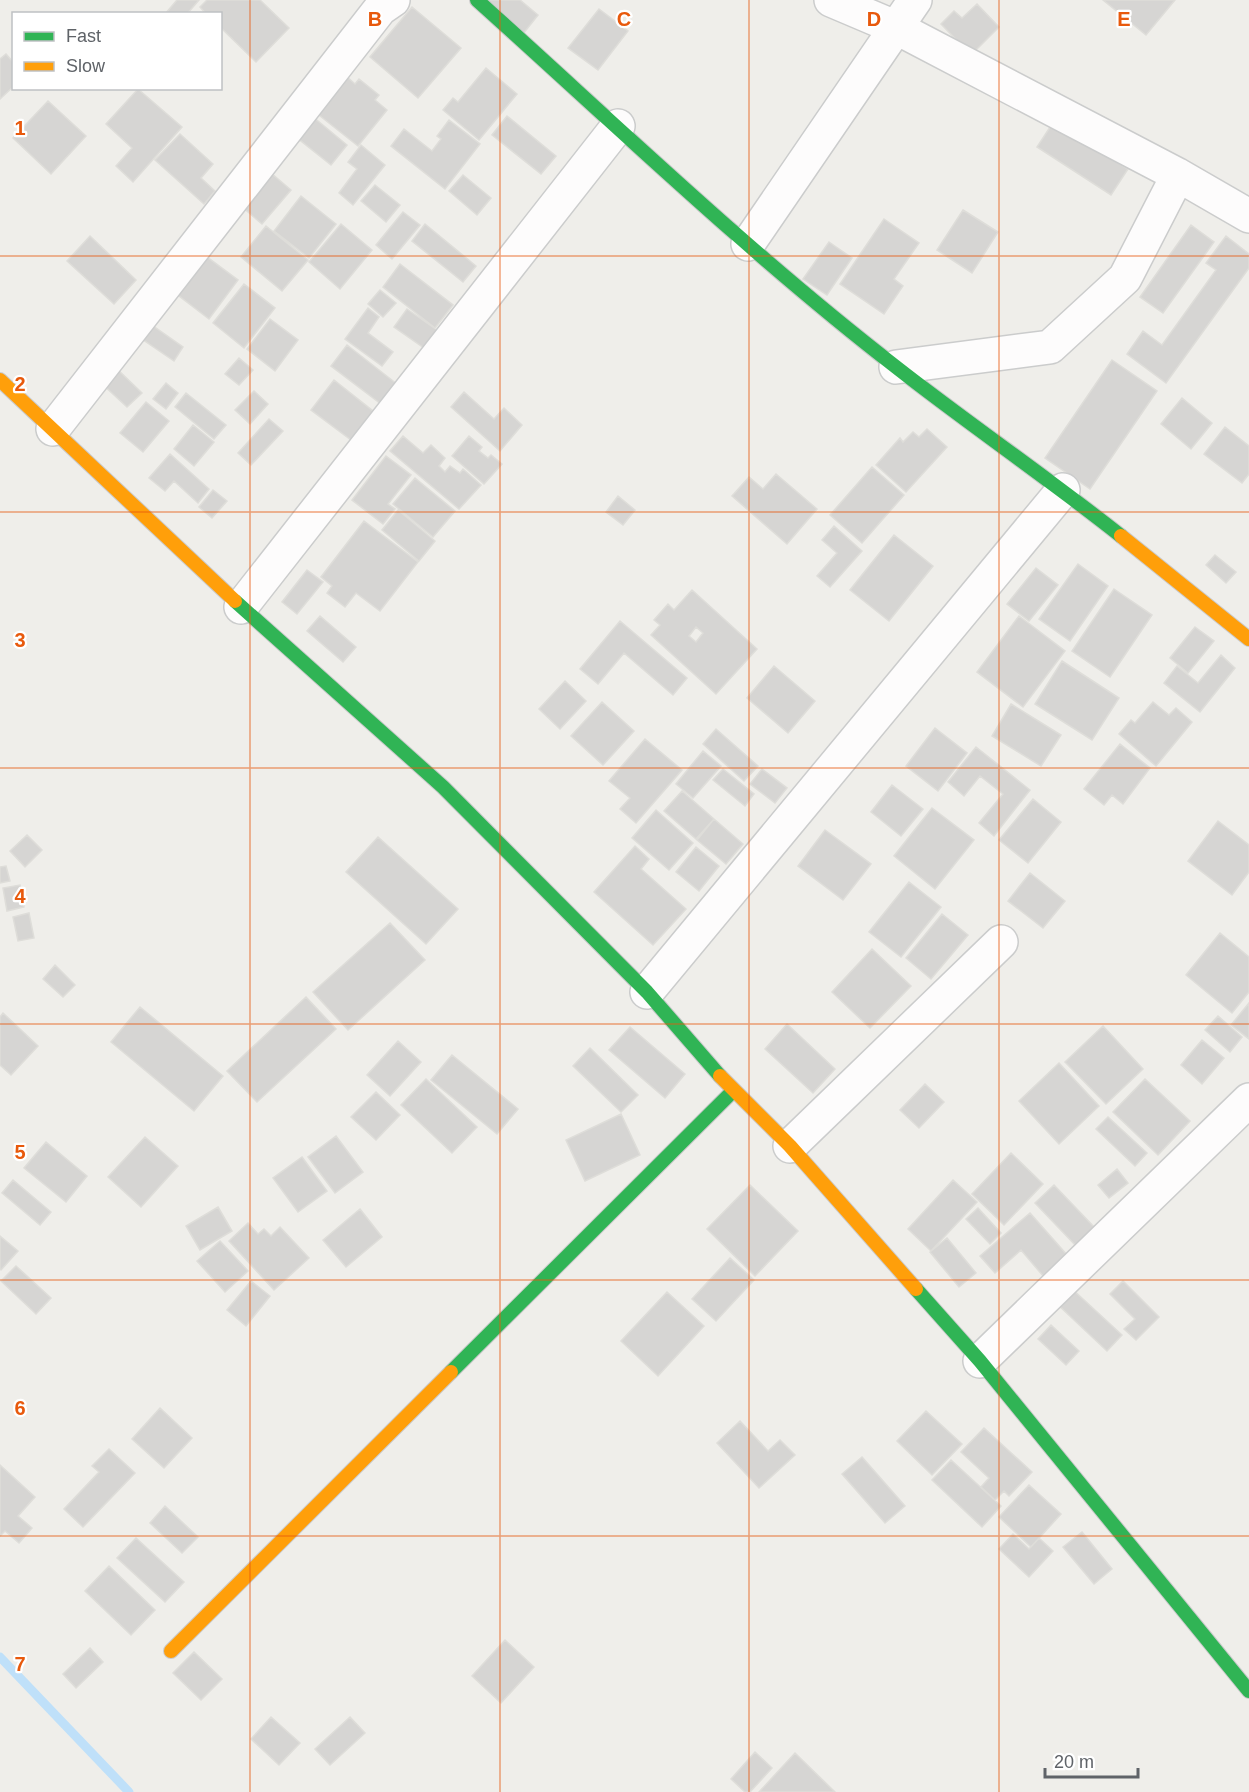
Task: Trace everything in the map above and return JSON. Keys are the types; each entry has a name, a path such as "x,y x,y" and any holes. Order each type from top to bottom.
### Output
{"street":[{"path":"53,429 380,9 393,0"},
{"path":"477,0 748,244 896,367 1063,489 1249,639"},
{"path":"831,0 897,28 1178,175 1249,216"},
{"path":"748,244 915,0"},
{"path":"241,607 618,126"},
{"path":"896,367 1050,347 1125,278 1178,175"},
{"path":"0,380 241,607 443,787 647,992 733,1091 790,1146 980,1361 1249,1691"},
{"path":"647,992 1063,489"},
{"path":"790,1146 1001,942"},
{"path":"171,1651 733,1091"},
{"path":"980,1361 1249,1100"}],"building":[{"path":"177,0 199,0 189,12 167,12"},
{"path":"207,0 260,0 289,28 256,62 222,29 222,12 204,12 200,7"},
{"path":"482,0 520,0 538,15 523,34"},
{"path":"1103,0 1175,0 1146,35"},
{"path":"977,4 999,27 971,55 941,24 954,11 962,18"},
{"path":"412,7 461,48 418,98 370,57"},
{"path":"599,9 628,31 598,70 568,48"},
{"path":"6,54 12,61 12,88 0,99 0,59"},
{"path":"486,68 517,94 479,140 443,110 453,98 458,102"},
{"path":"345,75 355,84 359,79 379,95 375,100 387,110 358,146 315,112"},
{"path":"139,90 182,127 133,182 116,166 132,148 106,124"},
{"path":"48,101 86,136 51,174 13,138"},
{"path":"312,116 347,145 331,165 296,137"},
{"path":"507,116 556,156 541,174 492,135"},
{"path":"449,120 480,144 445,189 391,146 404,129 432,151 441,139 437,136"},
{"path":"1054,121 1128,169 1111,195 1037,147"},
{"path":"180,134 213,164 201,178 215,191 204,204 155,160"},
{"path":"361,145 385,165 353,205 339,193 357,169 348,162"},
{"path":"264,167 291,190 262,224 235,201"},
{"path":"463,175 491,198 477,215 449,191"},
{"path":"375,185 400,205 386,222 361,201"},
{"path":"301,196 336,224 309,258 274,231"},
{"path":"963,210 998,232 972,273 937,250"},
{"path":"403,212 420,225 392,259 376,245"},
{"path":"884,219 919,243 894,279 903,286 884,314 840,284"},
{"path":"341,224 372,250 340,289 309,262"},
{"path":"425,224 476,266 463,282 412,241"},
{"path":"1191,225 1214,242 1163,313 1140,297"},
{"path":"266,226 308,260 282,291 241,257"},
{"path":"90,236 136,280 114,304 67,261"},
{"path":"1226,236 1249,254 1249,268 1166,383 1127,354 1143,331 1162,345 1216,270 1206,263"},
{"path":"829,242 852,258 827,295 803,279"},
{"path":"199,251 238,280 209,319 170,289"},
{"path":"400,264 453,305 435,328 383,287"},
{"path":"244,284 275,308 244,348 213,323"},
{"path":"380,290 396,303 383,317 368,304"},
{"path":"368,308 379,317 368,333 393,352 382,366 345,339"},
{"path":"407,309 437,330 424,348 394,327"},
{"path":"270,319 298,340 275,371 247,349"},
{"path":"149,323 183,347 174,361 139,337"},
{"path":"347,345 397,384 381,404 331,366"},
{"path":"239,358 253,370 239,385 225,374"},
{"path":"1112,360 1157,391 1090,489 1045,458"},
{"path":"115,367 142,393 127,407 100,382"},
{"path":"334,380 373,411 351,440 311,410"},
{"path":"166,383 178,393 166,409 153,399"},
{"path":"254,391 268,404 250,424 235,410"},
{"path":"464,392 494,419 504,408 522,425 500,451 451,407"},
{"path":"186,393 226,425 214,439 175,407"},
{"path":"1182,398 1212,423 1191,449 1161,424"},
{"path":"146,402 169,421 143,452 120,433"},
{"path":"269,419 283,431 251,465 238,453"},
{"path":"193,425 214,442 194,466 174,449"},
{"path":"1225,427 1249,446 1249,474 1242,483 1204,454"},
{"path":"927,429 947,447 906,492 876,465 900,438 903,442 913,432 919,437"},
{"path":"403,436 423,453 431,445 445,458 439,466 445,472 450,466 460,473 463,469 481,485 459,509 390,451"},
{"path":"469,436 482,447 479,451 488,458 491,455 502,464 484,484 452,456"},
{"path":"170,454 209,489 198,503 174,481 165,491 149,478"},
{"path":"386,456 411,475 388,504 395,509 383,524 352,500"},
{"path":"872,467 904,495 862,543 830,515"},
{"path":"776,474 817,509 787,544 732,496 749,477 763,489"},
{"path":"415,478 455,511 433,537 393,504"},
{"path":"213,490 227,501 212,518 199,507"},
{"path":"618,496 635,510 623,525 606,512"},
{"path":"398,510 435,541 419,561 382,530"},
{"path":"364,521 418,562 380,611 356,593 345,607 327,593 332,586 321,577"},
{"path":"834,526 862,551 830,587 817,576 837,553 822,540"},
{"path":"894,535 933,566 889,621 850,590"},
{"path":"1215,555 1236,572 1226,583 1206,565"},
{"path":"1078,564 1108,586 1070,641 1039,619"},
{"path":"1036,568 1058,585 1029,621 1007,604"},
{"path":"307,570 323,582 297,614 282,602"},
{"path":"1114,589 1152,615 1110,677 1072,651"},
{"path":"692,590 757,649 716,694 651,635 660,625 654,620 668,604 674,610","holes":["696,627 703,633 696,642 689,636"]},
{"path":"320,616 356,647 343,662 307,631"},
{"path":"1019,616 1065,651 1023,707 977,672"},
{"path":"620,621 687,678 673,695 624,653 598,684 580,669"},
{"path":"1195,627 1214,641 1188,673 1170,658"},
{"path":"1221,655 1235,668 1200,712 1164,683 1177,666 1198,683"},
{"path":"1062,661 1119,698 1092,740 1035,704"},
{"path":"774,666 815,701 788,733 747,698"},
{"path":"565,681 586,701 560,729 539,709"},
{"path":"602,702 634,731 603,765 571,736"},
{"path":"1153,702 1169,715 1176,708 1192,722 1156,766 1119,734 1131,720 1135,723"},
{"path":"1011,704 1061,735 1041,766 992,736"},
{"path":"935,728 967,753 938,791 906,766"},
{"path":"716,729 758,766 744,781 703,744"},
{"path":"645,739 682,770 636,823 620,809 630,798 609,781"},
{"path":"1120,744 1150,768 1123,804 1112,795 1104,805 1084,789"},
{"path":"976,747 1030,790 994,836 979,823 1003,794 980,776 964,796 948,782"},
{"path":"703,751 721,766 693,798 676,784"},
{"path":"723,769 754,794 745,806 713,780"},
{"path":"762,769 787,788 775,803 750,784"},
{"path":"892,785 923,809 901,836 871,812"},
{"path":"682,791 714,819 696,839 664,811"},
{"path":"1033,799 1061,822 1028,863 999,840"},
{"path":"932,808 974,840 935,889 894,856"},
{"path":"656,810 693,843 669,870 632,838"},
{"path":"714,819 743,844 726,864 697,840"},
{"path":"1218,821 1249,845 1249,872 1232,895 1188,861"},
{"path":"825,830 871,864 843,900 798,866"},
{"path":"27,835 42,850 25,867 10,851"},
{"path":"378,837 458,909 426,944 346,872"},
{"path":"635,846 649,859 641,869 686,909 653,945 594,892"},
{"path":"696,847 719,866 699,891 676,872"},
{"path":"6,866 10,881 0,883 0,867"},
{"path":"1030,873 1065,901 1043,928 1008,901"},
{"path":"909,882 941,907 901,957 869,932"},
{"path":"20,885 24,907 7,911 3,888"},
{"path":"29,913 34,938 18,941 13,917"},
{"path":"942,914 968,935 931,979 906,958"},
{"path":"390,923 425,960 348,1030 313,992"},
{"path":"1220,933 1249,957 1249,992 1232,1013 1186,975"},
{"path":"872,949 911,986 870,1028 832,992"},
{"path":"55,965 75,985 63,997 43,979"},
{"path":"306,997 336,1029 257,1102 227,1071"},
{"path":"1249,1003 1249,1039 1231,1025"},
{"path":"140,1007 223,1076 194,1111 111,1042"},
{"path":"3,1013 38,1046 11,1075 0,1065 0,1017"},
{"path":"1218,1016 1242,1037 1230,1052 1205,1030"},
{"path":"787,1024 835,1069 813,1093 765,1049"},
{"path":"1103,1026 1143,1069 1106,1104 1065,1062"},
{"path":"630,1027 685,1074 665,1098 609,1050"},
{"path":"1202,1040 1224,1058 1202,1084 1181,1065"},
{"path":"398,1041 421,1062 390,1096 367,1075"},
{"path":"590,1048 638,1095 621,1112 573,1066"},
{"path":"452,1055 518,1109 497,1134 431,1080"},
{"path":"1059,1063 1099,1106 1059,1144 1019,1101"},
{"path":"426,1079 477,1127 452,1153 401,1105"},
{"path":"1145,1079 1190,1121 1158,1155 1113,1112"},
{"path":"925,1084 944,1102 919,1128 900,1110"},
{"path":"376,1092 400,1115 376,1140 351,1117"},
{"path":"621,1114 640,1155 585,1181 566,1140"},
{"path":"1108,1117 1147,1153 1135,1166 1096,1129"},
{"path":"336,1136 363,1172 335,1193 308,1157"},
{"path":"145,1137 178,1166 141,1207 108,1177"},
{"path":"46,1142 87,1176 66,1202 24,1168"},
{"path":"1011,1153 1043,1184 1004,1225 972,1194"},
{"path":"302,1157 327,1191 298,1212 273,1178"},
{"path":"1117,1169 1128,1183 1109,1198 1098,1185"},
{"path":"13,1180 51,1212 40,1225 2,1193"},
{"path":"953,1180 977,1202 931,1251 908,1229"},
{"path":"750,1185 798,1231 755,1276 707,1229"},
{"path":"1054,1185 1096,1229 1077,1247 1035,1203"},
{"path":"218,1207 232,1231 200,1250 186,1226"},
{"path":"978,1208 1001,1233 990,1244 966,1219"},
{"path":"360,1209 382,1237 346,1267 323,1240"},
{"path":"1030,1213 1068,1256 1044,1277 1021,1250 995,1273 980,1256"},
{"path":"248,1223 258,1234 264,1229 271,1236 280,1227 309,1258 274,1290 229,1241"},
{"path":"0,1236 18,1251 1,1270 0,1269"},
{"path":"947,1238 976,1273 959,1287 930,1252"},
{"path":"220,1241 248,1271 225,1292 197,1261"},
{"path":"730,1258 754,1280 716,1321 692,1299"},
{"path":"16,1266 51,1298 36,1314 1,1281"},
{"path":"251,1281 270,1296 246,1326 227,1310"},
{"path":"1123,1281 1159,1317 1136,1340 1124,1329 1135,1319 1110,1294"},
{"path":"1070,1287 1122,1335 1107,1351 1056,1303"},
{"path":"667,1292 704,1326 658,1376 621,1341"},
{"path":"1051,1325 1079,1351 1066,1365 1038,1339"},
{"path":"160,1408 192,1438 164,1468 132,1439"},
{"path":"926,1411 962,1444 932,1475 897,1441"},
{"path":"740,1421 768,1451 780,1440 795,1455 759,1488 717,1443"},
{"path":"984,1428 1032,1472 1009,1496 1004,1491 995,1500 981,1487 989,1478 961,1452"},
{"path":"109,1449 135,1473 83,1527 64,1509 99,1472 92,1466"},
{"path":"862,1457 905,1506 885,1523 842,1474"},
{"path":"951,1460 1001,1506 982,1527 932,1480"},
{"path":"0,1465 35,1497 18,1516 32,1528 19,1543 5,1531 0,1536"},
{"path":"1029,1485 1061,1514 1031,1547 999,1517"},
{"path":"165,1506 198,1537 182,1553 150,1523"},
{"path":"1082,1532 1112,1569 1094,1584 1063,1547"},
{"path":"1013,1534 1029,1549 1039,1538 1053,1551 1029,1577 999,1549"},
{"path":"136,1538 184,1582 165,1602 117,1558"},
{"path":"109,1566 155,1610 131,1635 85,1591"},
{"path":"505,1640 534,1667 501,1703 472,1676"},
{"path":"90,1648 103,1662 76,1688 63,1674"},
{"path":"194,1652 222,1679 201,1700 173,1673"},
{"path":"271,1717 300,1743 279,1765 251,1739"},
{"path":"350,1717 365,1733 330,1765 315,1749"},
{"path":"755,1752 772,1768 750,1792 745,1792 731,1779"},
{"path":"795,1753 835,1792 759,1792"}],"waterway":[{"path":"0,1657 129,1792"}],"traffic: fast":[{"path":"477,0 684,188 842,324 924,389 1121,536"},
{"path":"235,601 443,787 647,992 720,1076"},
{"path":"451,1372 733,1091"},
{"path":"916,1289 980,1361 1249,1691"}],"traffic: slow":[{"path":"0,380 235,601"},
{"path":"1121,536 1249,639"},
{"path":"720,1076 790,1146 916,1289"},
{"path":"171,1651 451,1372"}]}
